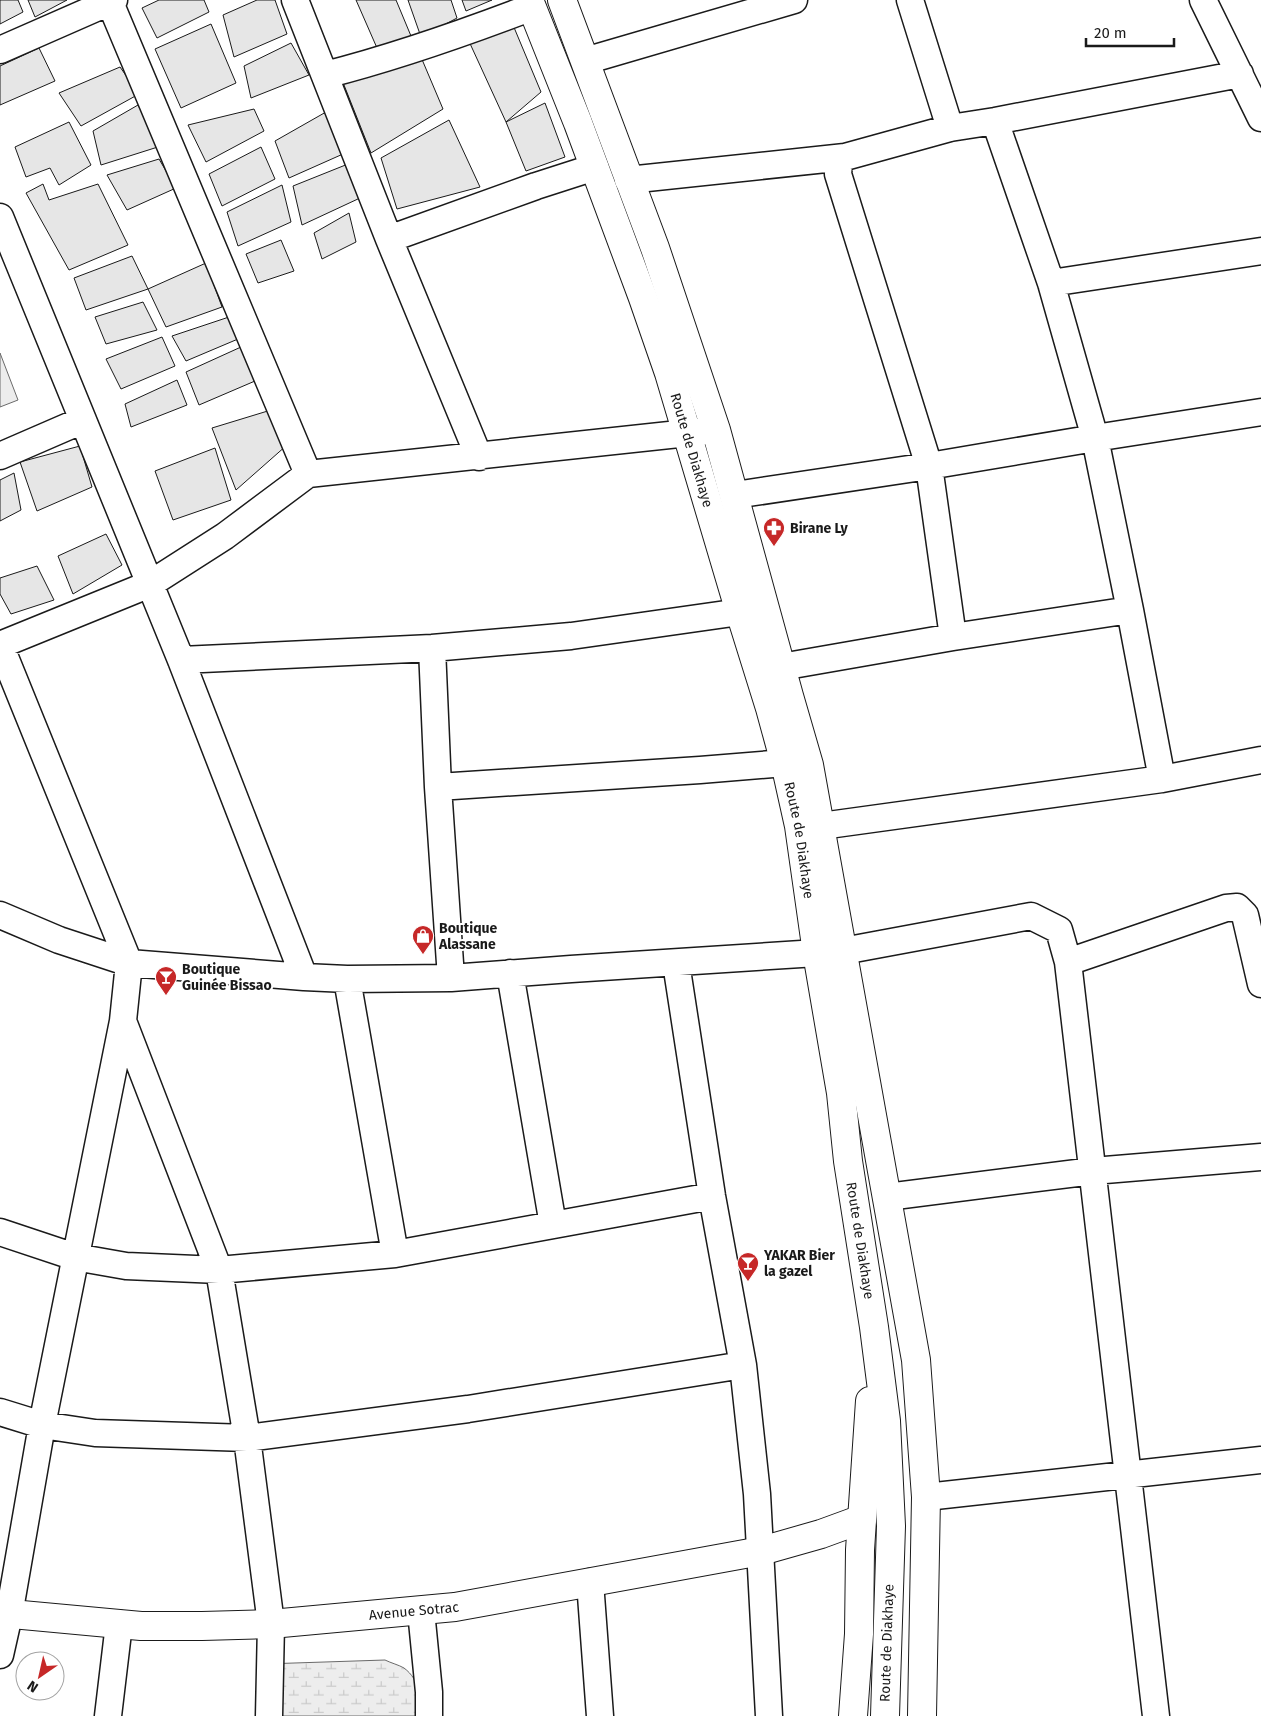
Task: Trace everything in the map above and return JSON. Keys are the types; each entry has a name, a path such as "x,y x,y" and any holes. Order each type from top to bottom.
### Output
{"main road":[{"name":"Route de Diakhaye","path":"562,0 655,248 716,430 809,765 821,826 841,1093 848,1161 874,1327 886,1421 891,1526 885,1716"},
{"name":"Route de Diakhaye","path":"530,4 595,168 669,373 770,708 785,763 887,1197 916,1360 926,1498 922,1716"},
{"path":"853,1716 859,1634 860,1550 874,1327"},
{"name":"Avenue Sotrac","path":"4,1614 150,1626 271,1624 455,1608 761,1551 820,1534 862,1519"}],"street":[{"path":"295,0 389,239 479,457"},
{"path":"585,61 741,7 794,0"},
{"path":"910,0 950,128"},
{"path":"0,50 111,1 308,474"},
{"path":"1209,2 1261,118"},
{"path":"325,75 438,42 530,4"},
{"path":"628,180 845,157 950,128 1240,74"},
{"path":"995,121 1051,283 1095,438 1162,779"},
{"path":"845,157 840,164 838,174 929,466 953,637"},
{"path":"389,239 536,186 595,168"},
{"path":"0,218 181,660 304,977"},
{"path":"1051,283 1261,251"},
{"path":"735,495 929,466 1261,412"},
{"path":"0,456 83,420"},
{"path":"0,1655 4,1614 123,1020 129,963 0,645 150,584 225,536 308,474 716,430"},
{"path":"781,667 953,637 1130,610"},
{"path":"181,660 432,648 571,636 740,612"},
{"path":"432,648 438,787 451,978"},
{"path":"821,826 1162,779 1261,760"},
{"path":"438,787 785,763"},
{"path":"1068,962 1226,908 1237,907 1245,915 1261,984"},
{"path":"0,915 59,940 129,963 348,979 451,978 830,952 1031,916 1058,930 1068,962 1156,1716"},
{"path":"676,963 712,1196 743,1365 757,1494 769,1716"},
{"path":"510,973 554,1225"},
{"path":"348,979 395,1254"},
{"path":"123,1020 219,1270 247,1438 271,1624 269,1716"},
{"path":"887,1197 1093,1171 1261,1158"},
{"path":"0,1232 74,1257 126,1266 219,1270 395,1254 712,1196"},
{"path":"0,1412 42,1426 95,1433 247,1438 468,1409 743,1365"},
{"path":"926,1498 1261,1460"},
{"path":"590,1582 600,1716"},
{"path":"421,1611 429,1692 429,1716"},
{"path":"108,1716 119,1624"}],"green space":[{"path":"385,1660 404,1668 413,1678 419,1690 424,1716 257,1716 264,1664"}],"shaded area":[{"path":"0,353 18,400 0,407"}],"building":[{"path":"0,0 18,0 23,12 0,24"},
{"path":"28,0 67,0 35,17"},
{"path":"159,0 204,0 209,12 157,38 142,8"},
{"path":"257,0 275,0 287,34 234,57 223,15"},
{"path":"356,0 396,0 411,36 377,48"},
{"path":"408,0 451,0 457,18 421,37"},
{"path":"462,0 492,0 466,11"},
{"path":"211,24 236,83 181,108 155,49"},
{"path":"513,25 541,92 506,122 467,37"},
{"path":"291,43 309,75 251,98 244,66"},
{"path":"39,48 55,81 0,105 0,66"},
{"path":"418,50 443,109 371,153 342,80"},
{"path":"120,67 139,94 81,126 59,93"},
{"path":"545,103 565,157 526,171 506,122"},
{"path":"138,105 161,146 101,165 93,131"},
{"path":"254,109 264,131 206,162 188,125"},
{"path":"326,112 343,154 289,178 275,141"},
{"path":"449,120 480,187 397,209 381,158"},
{"path":"69,122 91,165 59,185 50,168 26,177 15,147"},
{"path":"261,147 275,179 222,206 209,174"},
{"path":"159,159 176,188 127,210 107,175"},
{"path":"348,164 360,198 302,225 293,186"},
{"path":"43,184 49,200 98,184 128,245 69,270 26,193"},
{"path":"282,185 291,222 238,246 227,212"},
{"path":"349,213 356,242 322,259 314,233"},
{"path":"281,240 294,271 258,283 246,254"},
{"path":"132,256 148,289 86,310 74,278"},
{"path":"206,263 222,307 166,327 148,289"},
{"path":"143,302 157,330 106,344 95,317"},
{"path":"229,317 238,339 186,361 172,336"},
{"path":"162,337 175,366 121,389 106,359"},
{"path":"241,347 255,381 199,405 186,372"},
{"path":"177,380 187,405 131,427 125,404"},
{"path":"271,410 287,445 236,490 212,428"},
{"path":"80,446 92,487 37,511 20,462"},
{"path":"215,448 231,500 173,520 155,471"},
{"path":"14,473 21,510 0,521 0,480"},
{"path":"106,534 122,565 73,594 58,556"},
{"path":"37,566 54,600 11,614 0,594 0,578"}],"place":[{"name":"Birane Ly","path":"774,547"},
{"name":"Boutique Alassane","path":"423,955"},
{"name":"Boutique Guinée Bissao","path":"166,996"},
{"name":"YAKAR Bier la gazel","path":"748,1282"}]}
